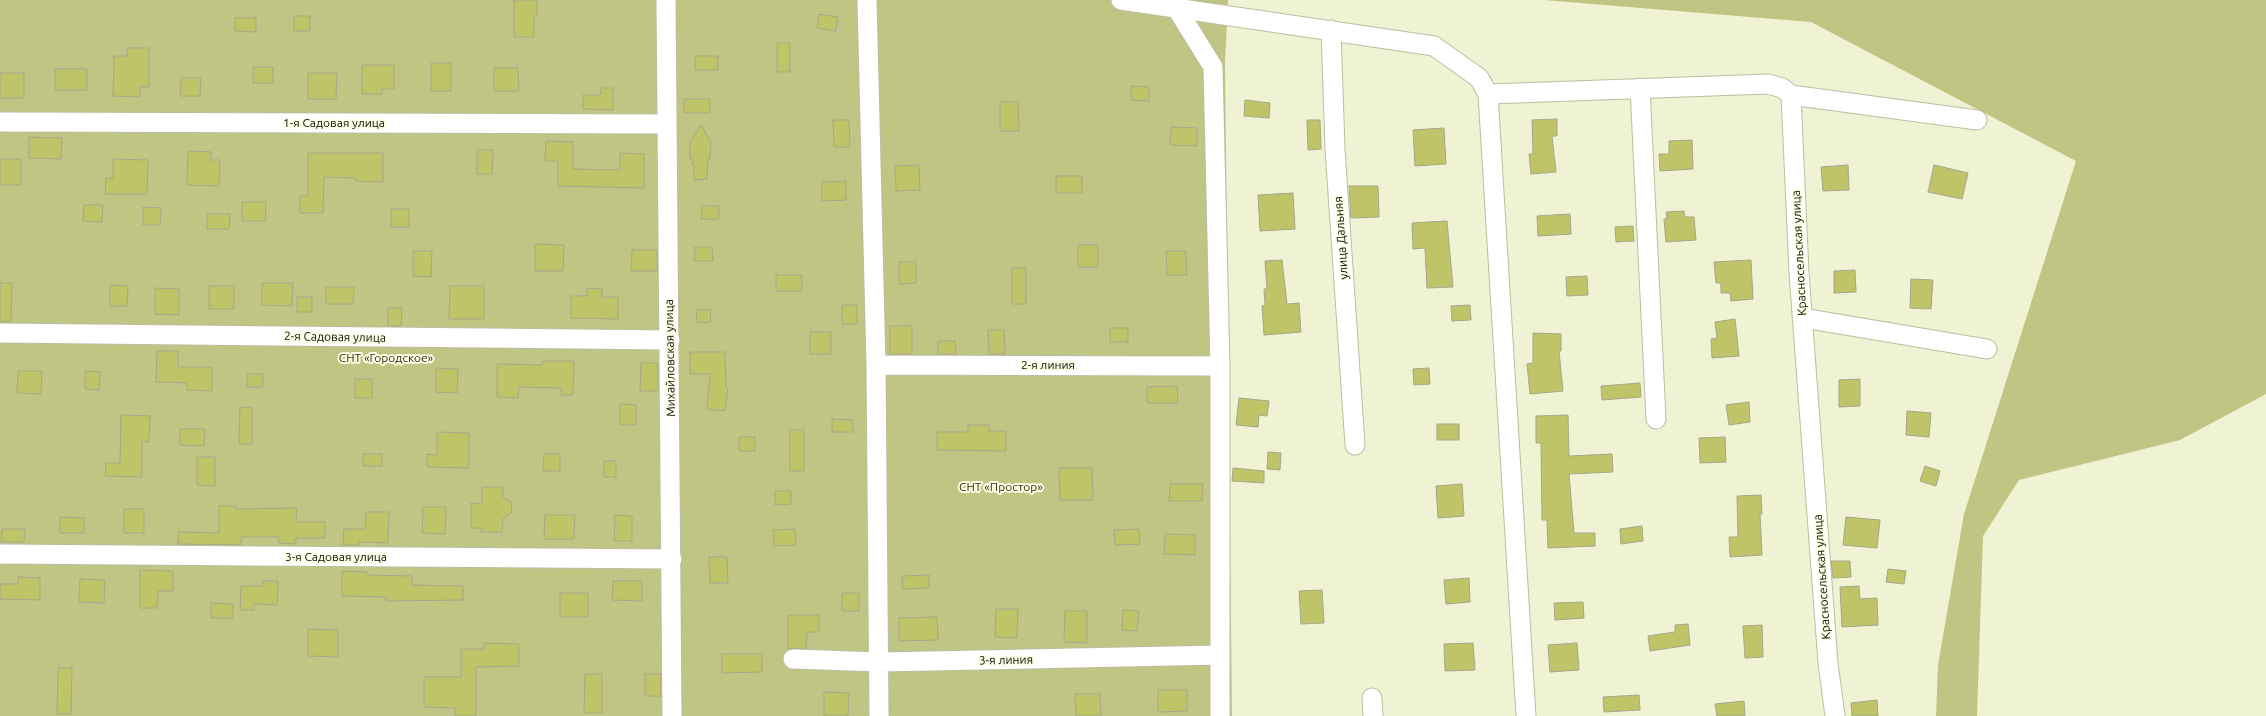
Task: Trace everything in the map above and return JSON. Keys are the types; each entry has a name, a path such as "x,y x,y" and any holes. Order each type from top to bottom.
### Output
{"street":[{"name":"Михайловская улица","path":"666,0 672,559 672,716"},
{"path":"867,0 876,365 879,716"},
{"path":"1121,0 1434,46 1479,78 1488,94 1526,716"},
{"path":"1177,9 1213,67 1220,366 1220,716"},
{"name":"улица Дальняя","path":"1330,30 1335,149 1355,445"},
{"path":"1488,94 1768,84 1782,88 1790,95 1977,120"},
{"path":"1640,88 1656,419"},
{"name":"Красносельская улица","path":"1790,95 1803,318 1828,662 1835,716"},
{"name":"1-я Садовая улица","path":"0,122 667,124"},
{"path":"1803,318 1987,349"},
{"name":"2-я Садовая улица","path":"0,333 670,340"},
{"name":"2-я линия","path":"876,365 1220,366"},
{"name":"3-я Садовая улица","path":"0,554 672,559"},
{"name":"3-я линия","path":"793,659 879,662 1220,655"}],"green space":[{"name":"СНТ «Городское»","path":"0,0 1228,0 1225,62 1232,716 0,716"},
{"path":"1544,0 2266,0 2266,394 2180,440 2019,480 1983,536 1977,716 1936,716 1938,665 1964,514 2076,161 1811,22"}],"building":[{"path":"514,0 537,0 537,16 534,16 534,37 514,37"},
{"path":"819,14 838,17 836,31 817,28"},
{"path":"294,16 310,16 310,31 294,31"},
{"path":"235,18 256,18 256,32 235,31"},
{"path":"777,43 790,43 790,72 777,72"},
{"path":"127,48 149,48 149,87 140,87 140,97 113,96 114,56 127,56"},
{"path":"695,56 718,56 718,70 695,70"},
{"path":"431,63 451,63 451,91 431,91"},
{"path":"362,65 394,65 394,89 382,89 382,94 362,94"},
{"path":"253,67 273,67 273,83 253,83"},
{"path":"494,68 518,68 519,91 494,91"},
{"path":"55,69 87,69 87,90 55,90"},
{"path":"0,73 24,73 24,98 0,98"},
{"path":"308,73 337,73 336,99 308,99"},
{"path":"181,78 201,78 200,96 180,96"},
{"path":"1131,86 1149,87 1149,101 1131,100"},
{"path":"601,88 613,88 613,110 583,109 583,95 600,95"},
{"path":"684,99 710,99 710,113 684,113"},
{"path":"1245,100 1270,103 1269,118 1244,116"},
{"path":"1000,102 1018,102 1019,131 1000,131"},
{"path":"1557,119 1557,136 1552,136 1556,172 1531,174 1529,154 1533,154 1532,120"},
{"path":"833,120 849,120 850,147 834,147"},
{"path":"1307,120 1320,120 1321,149 1308,150"},
{"path":"701,125 711,142 710,159 708,159 707,179 694,180 694,165 692,165 693,159 690,159 690,141"},
{"path":"1171,127 1197,128 1197,146 1170,145"},
{"path":"1444,128 1446,164 1415,166 1413,130"},
{"path":"29,137 62,138 61,159 29,158"},
{"path":"1692,140 1693,169 1660,171 1659,154 1669,154 1669,141"},
{"path":"546,141 573,142 573,169 620,170 620,153 644,154 644,188 558,186 558,161 545,161"},
{"path":"477,150 493,150 492,174 477,174"},
{"path":"188,151 211,152 211,160 220,160 219,186 187,185"},
{"path":"308,153 383,153 383,182 356,181 356,178 324,177 323,213 300,213 300,196 308,196"},
{"path":"0,159 21,159 21,185 0,185"},
{"path":"113,159 148,160 147,194 105,194 106,178 113,178"},
{"path":"919,165 920,190 896,191 895,166"},
{"path":"1848,165 1849,190 1823,191 1821,167"},
{"path":"1934,165 1968,173 1962,199 1928,192"},
{"path":"1056,176 1082,176 1082,193 1056,193"},
{"path":"846,181 846,200 822,201 822,182"},
{"path":"1349,186 1378,186 1379,217 1351,218"},
{"path":"1293,193 1295,229 1260,231 1258,195"},
{"path":"242,202 266,202 265,221 242,221"},
{"path":"84,205 103,205 102,222 83,221"},
{"path":"702,206 719,206 719,219 701,219"},
{"path":"143,207 161,208 160,225 143,225"},
{"path":"391,209 409,209 409,227 391,227"},
{"path":"1684,211 1685,217 1694,217 1696,240 1666,242 1664,219 1667,219 1666,212"},
{"path":"207,214 230,214 229,229 207,229"},
{"path":"1570,214 1571,234 1538,236 1537,216"},
{"path":"1447,221 1453,287 1427,288 1425,248 1413,249 1412,223"},
{"path":"1633,226 1634,241 1616,242 1615,227"},
{"path":"535,244 564,245 563,271 535,271"},
{"path":"1078,245 1098,245 1098,267 1078,267"},
{"path":"695,247 712,247 713,261 694,261"},
{"path":"632,250 657,250 657,271 631,271"},
{"path":"413,251 432,251 431,277 413,276"},
{"path":"1166,251 1186,251 1187,275 1167,275"},
{"path":"1282,260 1287,304 1299,303 1301,332 1264,335 1262,306 1265,305 1264,289 1267,289 1265,261"},
{"path":"1751,260 1753,299 1731,301 1730,293 1721,293 1721,283 1716,283 1714,262"},
{"path":"899,262 916,262 916,283 899,284"},
{"path":"1012,268 1026,268 1026,304 1012,304"},
{"path":"1855,270 1856,292 1834,293 1834,271"},
{"path":"776,275 802,275 802,291 776,291"},
{"path":"1587,276 1588,295 1567,296 1566,277"},
{"path":"1911,279 1933,280 1931,309 1910,308"},
{"path":"0,283 12,283 11,322 0,322"},
{"path":"262,283 293,283 292,306 262,305"},
{"path":"110,285 128,286 127,306 110,306"},
{"path":"209,286 234,286 234,309 209,309"},
{"path":"450,286 484,286 484,319 449,319"},
{"path":"326,287 354,287 353,304 326,304"},
{"path":"155,288 179,289 179,315 155,314"},
{"path":"587,288 602,289 602,297 618,297 618,319 571,318 571,296 587,296"},
{"path":"297,297 312,297 312,312 297,312"},
{"path":"842,305 857,305 857,324 842,324"},
{"path":"1470,305 1471,320 1452,321 1451,306"},
{"path":"388,308 402,308 401,326 388,326"},
{"path":"710,309 711,322 697,323 696,310"},
{"path":"1735,319 1739,356 1712,358 1711,339 1717,338 1715,322"},
{"path":"890,326 912,326 912,354 890,354"},
{"path":"1110,328 1128,328 1128,342 1110,342"},
{"path":"988,330 1004,330 1005,354 989,354"},
{"path":"810,332 831,332 831,354 810,354"},
{"path":"1533,333 1561,334 1561,351 1559,351 1563,391 1530,394 1527,364 1533,363"},
{"path":"938,341 955,341 956,354 938,354"},
{"path":"157,351 178,351 178,367 212,367 212,391 187,390 187,383 156,382"},
{"path":"690,352 725,352 726,388 728,389 725,411 707,409 710,374 690,374"},
{"path":"542,361 574,361 573,395 561,395 561,388 519,387 518,398 497,397 497,364 542,365"},
{"path":"641,363 658,363 658,391 640,391"},
{"path":"436,368 458,369 457,393 436,392"},
{"path":"1429,368 1430,384 1414,385 1413,369"},
{"path":"18,371 42,371 41,394 17,393"},
{"path":"85,371 100,372 99,390 85,389"},
{"path":"247,374 263,374 263,387 247,387"},
{"path":"355,379 372,379 372,398 355,398"},
{"path":"1860,379 1860,406 1839,407 1839,380"},
{"path":"1640,383 1641,397 1602,400 1601,386"},
{"path":"1177,386 1178,403 1147,403 1147,387"},
{"path":"1239,398 1269,401 1267,416 1259,415 1258,427 1236,425"},
{"path":"1749,402 1750,422 1729,425 1726,405"},
{"path":"620,404 636,405 636,425 620,425"},
{"path":"240,407 252,408 252,444 239,444"},
{"path":"1907,411 1931,413 1929,437 1906,435"},
{"path":"121,415 150,416 149,442 142,442 142,477 105,476 106,463 120,463"},
{"path":"1568,415 1569,456 1612,454 1613,472 1569,474 1574,533 1595,533 1595,546 1548,548 1547,520 1542,520 1541,443 1536,443 1536,416"},
{"path":"832,419 853,420 853,432 832,432"},
{"path":"1437,424 1459,424 1459,440 1437,440"},
{"path":"968,425 989,425 989,431 1006,431 1006,451 937,450 937,432 968,432"},
{"path":"180,429 205,429 204,446 180,445"},
{"path":"790,430 804,430 804,471 790,471"},
{"path":"437,432 469,433 469,468 427,467 427,454 437,455"},
{"path":"739,437 755,437 755,451 739,451"},
{"path":"1725,437 1726,462 1700,463 1699,438"},
{"path":"1268,452 1281,453 1280,470 1267,469"},
{"path":"363,454 382,454 382,466 363,466"},
{"path":"544,454 560,454 560,471 543,471"},
{"path":"197,457 215,457 215,486 197,485"},
{"path":"604,461 616,461 616,477 604,477"},
{"path":"1925,466 1940,471 1936,486 1920,481"},
{"path":"1059,468 1092,468 1093,500 1060,500"},
{"path":"1233,468 1264,471 1264,483 1232,481"},
{"path":"1170,484 1203,484 1202,501 1169,501"},
{"path":"1462,484 1464,516 1438,518 1436,486"},
{"path":"482,487 503,487 503,497 511,502 512,512 503,519 502,532 481,532 481,528 471,528 471,503 482,504"},
{"path":"775,491 791,491 791,504 775,505"},
{"path":"1761,495 1762,514 1760,514 1762,555 1730,557 1729,537 1738,537 1737,496"},
{"path":"219,506 236,506 236,509 297,508 296,522 325,522 325,538 296,538 296,544 279,543 279,537 241,537 241,545 178,544 178,532 219,533"},
{"path":"423,507 446,507 445,534 422,533"},
{"path":"124,509 144,509 144,533 124,533"},
{"path":"366,512 389,512 388,543 359,542 359,545 343,545 344,529 365,529"},
{"path":"545,515 575,515 574,539 544,539"},
{"path":"615,515 632,516 632,541 614,541"},
{"path":"60,517 84,518 84,533 60,533"},
{"path":"1846,517 1880,520 1877,548 1843,545"},
{"path":"1642,526 1643,541 1621,544 1620,529"},
{"path":"2,529 25,529 24,542 1,542"},
{"path":"795,529 796,545 774,546 773,530"},
{"path":"1139,529 1140,544 1115,545 1114,530"},
{"path":"1165,534 1195,535 1195,555 1164,554"},
{"path":"709,557 727,557 728,583 710,583"},
{"path":"1831,561 1850,561 1851,577 1833,578"},
{"path":"1888,569 1906,571 1904,584 1886,582"},
{"path":"140,570 173,571 173,591 158,591 157,608 140,608"},
{"path":"342,571 367,572 367,575 412,576 412,585 463,586 463,600 386,601 386,597 342,596"},
{"path":"929,575 929,588 903,589 902,576"},
{"path":"18,577 40,578 40,600 0,599 0,584 18,584"},
{"path":"1469,578 1470,602 1446,604 1444,580"},
{"path":"80,579 105,580 104,603 79,602"},
{"path":"263,581 278,581 277,605 254,604 254,610 240,610 241,586 263,586"},
{"path":"613,581 642,581 642,601 612,600"},
{"path":"1859,586 1860,599 1877,598 1878,625 1842,627 1840,587"},
{"path":"1322,590 1324,623 1301,624 1299,591"},
{"path":"560,593 588,593 588,617 560,617"},
{"path":"842,593 859,593 859,611 842,611"},
{"path":"1583,602 1584,618 1555,620 1554,603"},
{"path":"211,603 233,604 233,618 211,618"},
{"path":"996,609 1018,609 1017,638 995,637"},
{"path":"1123,610 1139,611 1137,631 1122,630"},
{"path":"1065,611 1087,611 1087,643 1064,642"},
{"path":"788,615 819,615 819,632 807,632 806,648 788,649"},
{"path":"937,617 938,640 899,641 899,618"},
{"path":"1688,624 1690,645 1650,651 1648,636 1675,632 1675,625"},
{"path":"1762,625 1763,657 1745,658 1743,626"},
{"path":"308,629 338,630 338,657 308,656"},
{"path":"484,643 519,644 519,666 476,667 476,716 455,716 455,708 424,707 424,677 461,677 461,649 484,649"},
{"path":"1473,643 1475,670 1445,671 1444,644"},
{"path":"1577,643 1579,670 1550,672 1548,645"},
{"path":"722,654 762,654 762,672 722,673"},
{"path":"58,668 72,668 71,714 57,714"},
{"path":"585,674 602,674 602,713 584,713"},
{"path":"645,674 661,674 661,696 645,696"},
{"path":"1158,690 1187,690 1187,711 1158,712"},
{"path":"824,692 849,693 848,716 824,716"},
{"path":"1075,694 1100,694 1101,716 1076,716"},
{"path":"1639,695 1640,710 1604,712 1603,697"},
{"path":"1877,700 1878,716 1852,716 1851,703"},
{"path":"1744,701 1745,716 1717,716 1715,704"}],"park label":[{"name":"СНТ «Простор»","path":"1001,487"}]}
